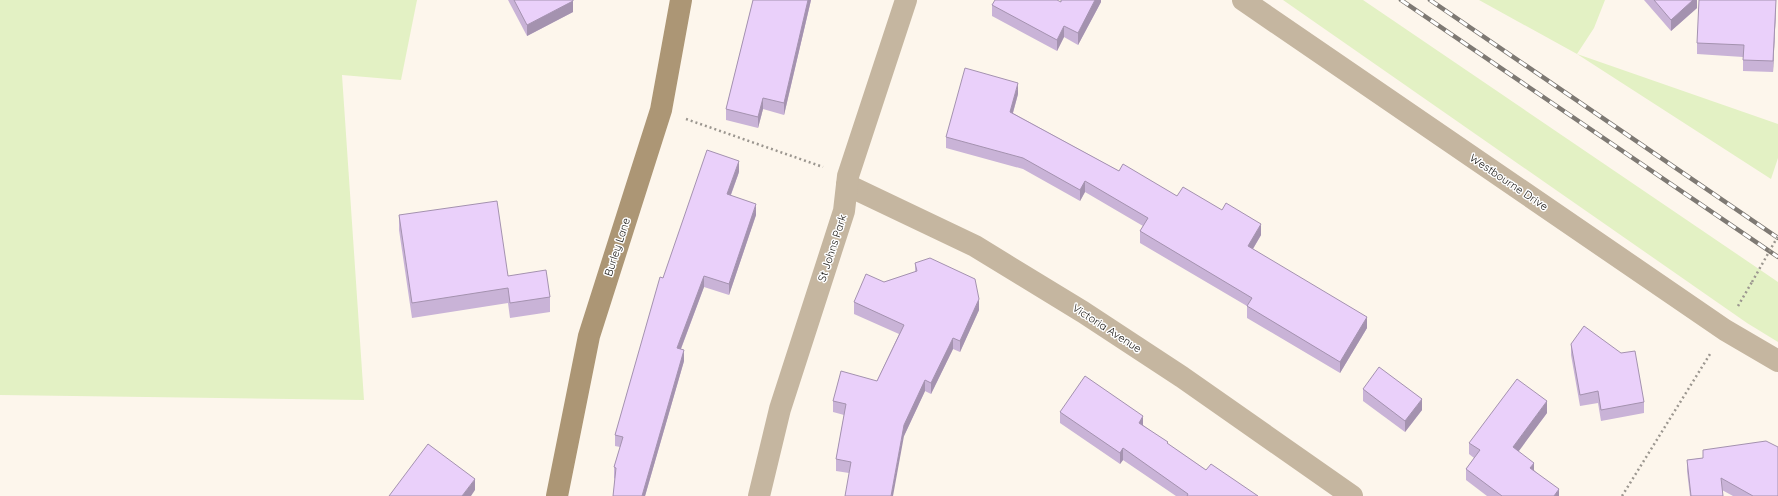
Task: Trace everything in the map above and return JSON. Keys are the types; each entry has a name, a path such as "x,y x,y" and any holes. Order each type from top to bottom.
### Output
{"street":[{"name":"Burley Lane","path":"557,496 589,336 661,110 681,0"},
{"name":"St Johns Park","path":"759,496 780,409 844,212 848,181 906,0"},
{"name":"Westbourne Drive","path":"1243,0 1725,330 1778,361"},
{"name":"Victoria Avenue","path":"848,181 975,246 1083,312 1182,377 1352,496"}],"path":[{"path":"661,110 848,181"},
{"path":"1752,282 1778,236"},
{"path":"1622,496 1725,330"}],"green space":[{"path":"0,0 417,0 401,80 342,75 364,400 0,395"},
{"path":"1283,0 1363,0 1778,282 1778,342 1747,323"},
{"path":"1479,0 1605,0 1594,28 1577,54"},
{"path":"1577,54 1778,124 1778,158 1771,179"}],"building":[{"path":"514,0 573,0 573,1 527,25"},
{"path":"753,0 808,0 784,103 763,98 758,117 726,109"},
{"path":"995,0 1057,0 1061,2 1061,0 1095,0 1078,33 1064,26 1057,40 992,5"},
{"path":"1654,0 1693,0 1671,20"},
{"path":"1699,0 1776,0 1773,61 1743,60 1744,45 1697,43"},
{"path":"965,68 1018,83 1010,112 1119,171 1123,164 1177,196 1183,187 1222,210 1226,203 1261,224 1248,246 1367,317 1340,362 1247,306 1252,298 1140,231 1148,218 1085,181 1080,190 1023,158 946,137"},
{"path":"707,150 739,161 727,194 756,204 729,284 704,276 677,348 684,350 642,496 613,496 616,468 614,467 623,437 615,435 660,277 663,278"},
{"path":"497,201 508,276 546,270 550,297 510,303 508,288 412,303 399,215"},
{"path":"930,258 975,279 979,299 960,341 953,338 931,383 925,380 904,425 891,496 845,496 851,462 836,459 846,404 833,401 841,371 877,381 904,325 854,302 866,274 884,282 917,271 915,263"},
{"path":"1584,326 1621,353 1635,351 1644,402 1601,410 1598,391 1580,395 1571,344"},
{"path":"1379,367 1422,399 1405,421 1363,389"},
{"path":"1085,376 1143,416 1139,423 1168,442 1167,443 1206,470 1211,464 1258,496 1187,496 1188,494 1123,448 1120,453 1060,412"},
{"path":"1517,379 1547,401 1513,447 1534,463 1530,468 1559,489 1554,496 1502,496 1466,469 1480,450 1469,443"},
{"path":"1766,441 1778,447 1778,496 1753,496 1721,478 1723,496 1691,496 1687,460 1703,458 1703,450"},
{"path":"428,444 475,479 462,496 389,496"}],"railway":[{"path":"1401,0 1778,257"},
{"path":"1430,0 1778,238"}]}
